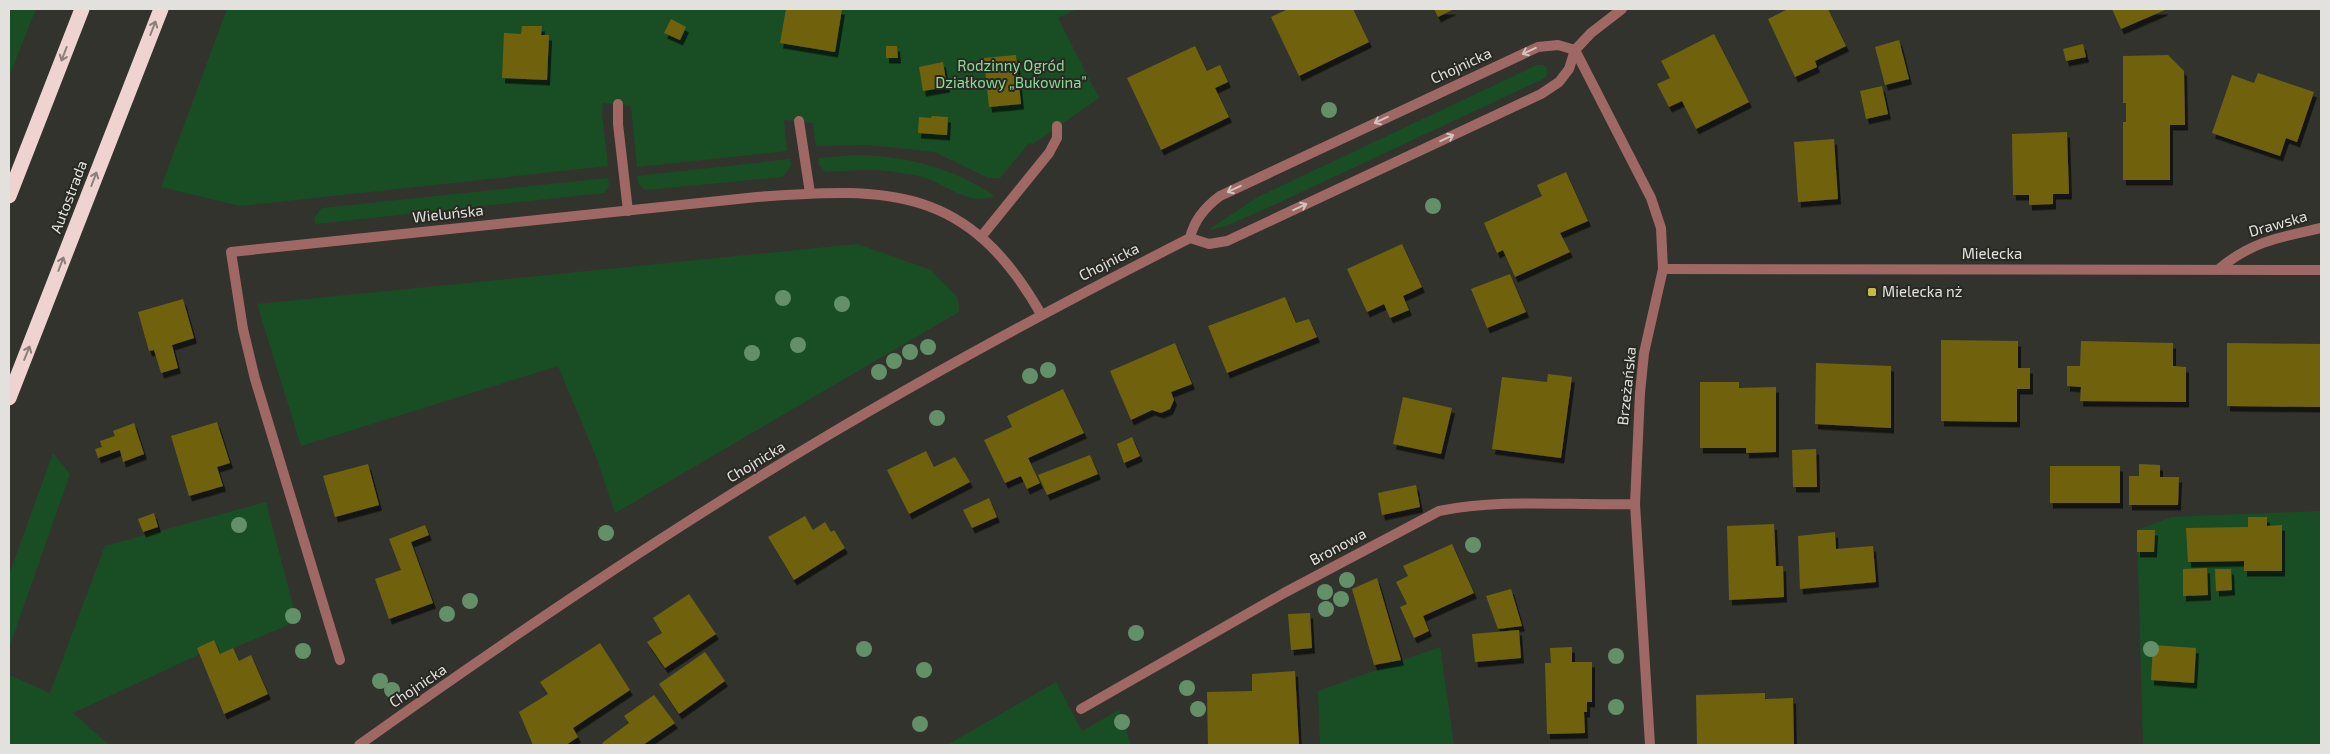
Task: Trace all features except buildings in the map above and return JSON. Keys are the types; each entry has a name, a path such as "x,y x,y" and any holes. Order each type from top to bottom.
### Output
{"highway":[{"path":"9,196 82,9"},
{"name":"Autostrada","path":"9,398 161,9"}],"street":[{"path":"1190,238 1209,244 1227,241 1542,94 1564,76 1569,69 1576,50 1591,34 1622,9"},
{"name":"Chojnicka","path":"359,745 708,509 880,405 1041,314 1190,238 1198,219 1208,205 1220,196 1538,47 1558,45 1576,50"},
{"name":"Brzeżańska","path":"1576,50 1651,198 1661,228 1663,269 1644,353 1640,393 1636,504 1650,745"},
{"path":"618,104 620,143 628,211"},
{"path":"799,121 810,193"},
{"path":"981,237 1049,153 1057,138 1057,126"},
{"name":"Wieluńska","path":"340,660 255,379 243,329 231,252 810,193 862,192 911,201 942,211 981,237 1018,276 1041,314"},
{"name":"Drawska","path":"2220,268 2240,252 2249,248 2274,239 2321,228"},
{"name":"Mielecka","path":"1663,269 2220,268 2321,270"},
{"name":"Bronowa","path":"1081,709 1284,593 1439,511 1462,506 1486,505 1636,504"}],"green space":[{"path":"9,9 36,9 9,76"},
{"name":"Rodzinny Ogród Działkowy „Bukowina”","path":"227,9 1077,9 1058,18 1099,98 1033,144 1029,143 1000,178 988,178 935,152 869,145 816,146 813,123 784,120 787,151 637,167 631,106 603,103 602,114 608,166 240,206 161,187"},
{"path":"1537,65 1543,65 1547,68 1545,78 1265,209 1223,227 1208,230 1258,197"},
{"path":"857,155 894,158 929,165 963,178 995,196 975,198 967,196 914,175 873,170 826,172 819,165 818,158"},
{"path":"790,159 791,166 783,177 645,190 638,183 637,176"},
{"path":"608,178 609,186 604,193 315,224 314,218 322,208"},
{"path":"857,244 931,270 958,298 959,312 615,513 597,459 558,366 301,446 257,304"},
{"path":"53,453 70,474 9,648 9,575"},
{"path":"266,502 297,621 220,654 214,641 200,654 73,713 109,745 9,745 9,675 50,693 105,546"},
{"path":"2321,511 2321,745 2143,745 2137,530 2172,517"},
{"path":"1440,647 1454,745 1320,745 1318,691"},
{"path":"1056,682 1082,731 1119,710 1131,745 947,745"}],"place":[{"name":"Mielecka nż","path":"1872,292"}]}
